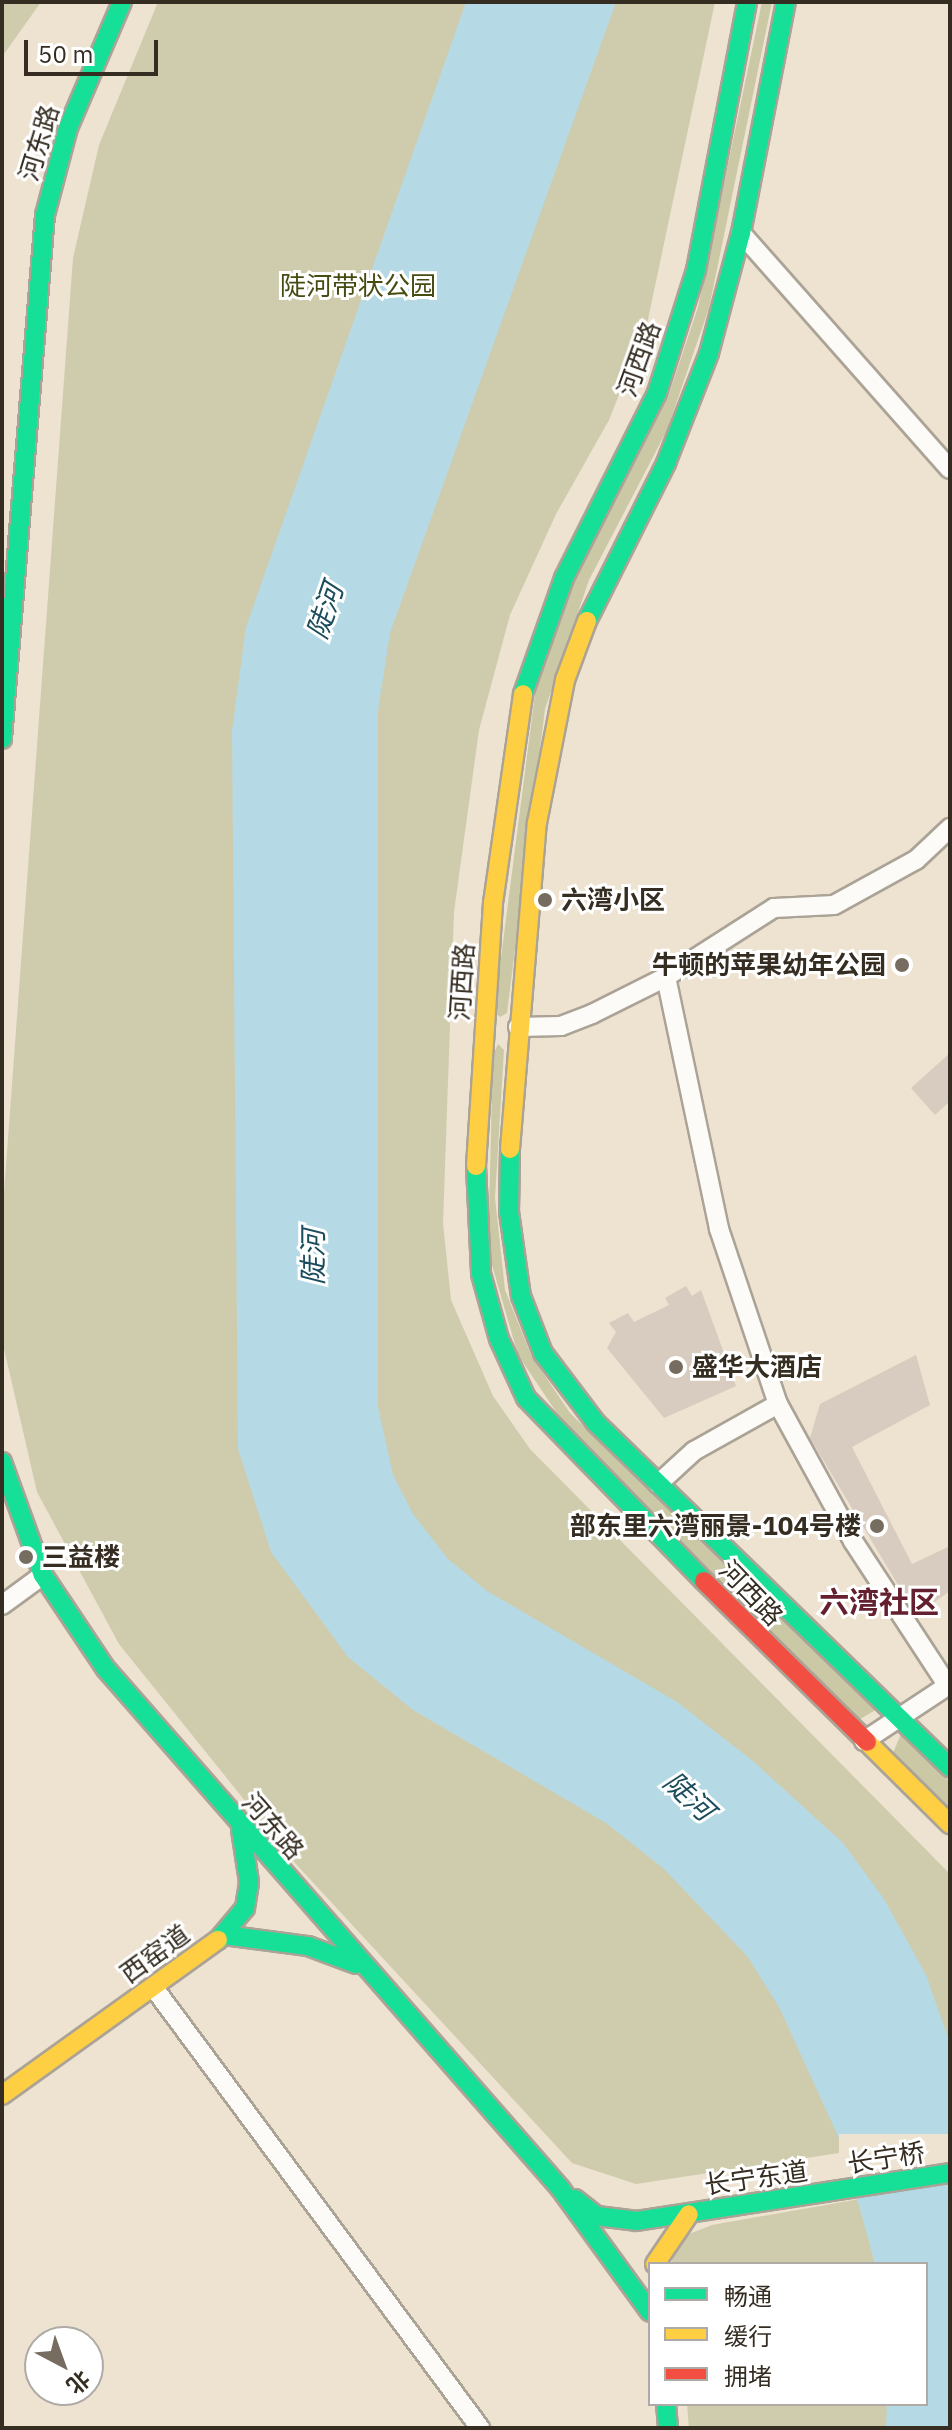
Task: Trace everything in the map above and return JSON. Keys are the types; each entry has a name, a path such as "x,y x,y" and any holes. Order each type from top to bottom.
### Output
{"main road":[{"name":"河东路","path":"2,739 45,215 68,128 122,2"},
{"name":"河西路","path":"747,2 696,270 657,393 564,578 523,692 493,903 474,1189 481,1274 499,1339 526,1398 864,1741 950,1824"},
{"name":"河西路","path":"786,2 741,233 709,353 666,463 597,594 565,680 537,823 518,1027 509,1212 521,1296 543,1353 596,1423 904,1717 950,1767"},
{"path":"484,1031 518,1027"},
{"name":"河东路","path":"2,1462 43,1575 106,1669 241,1830 560,2188 648,2309"},
{"path":"224,1935 245,1908 248,1872 241,1830"},
{"name":"西窑道","path":"2,2095 224,1935 308,1946 360,1965"},
{"name":"长宁桥","path":"830,2193 950,2173"},
{"name":"河东路","path":"560,2188 597,2216 636,2221 689,2214"},
{"name":"长宁东道","path":"689,2214 830,2193"},
{"path":"656,2262 689,2214"},
{"path":"666,2406 668,2428"}],"street":[{"path":"741,233 950,469"},
{"path":"518,1027 561,1026 666,977 774,908 834,905 916,860 950,828"},
{"path":"666,977 711,1199 778,1404 853,1541 949,1685 864,1741"},
{"path":"658,1484 694,1451 778,1404"},
{"path":"2,1605 43,1575"},
{"path":"154,1988 480,2428"}],"green space":[{"path":"2,2 41,2 2,57"},
{"name":"陡河带状公园","path":"158,2 715,2 647,324 609,420 556,514 510,615 479,730 454,912 443,1223 451,1300 493,1396 530,1449 950,1874 950,2136 636,2184 572,2163 295,1863 119,1644 37,1492 2,1340 2,1220 73,258 99,145"},
{"path":"950,2183 950,2428 689,2428 687,2406 928,2406 928,2262 672,2262 673,2249 689,2234 712,2225"}],"shaded area":[{"path":"762,2 772,2 709,308 667,430 589,580 545,709 507,1013 500,1017 494,1012 535,694 582,560 668,397 698,307"},
{"path":"498,1044 504,1050 495,1198 505,1290 531,1355 570,1413 877,1709 857,1721 571,1434 518,1355 488,1251 493,1055"},
{"path":"901,1734 950,1782 950,1812 893,1753"}],"water":[{"name":"陡河","path":"466,2 616,2 390,633 378,711 378,1407 393,1475 413,1514 448,1559 487,1591 677,1702 753,1761 843,1843 884,1899 926,1975 950,2043 950,2428 886,2428 887,2406 928,2406 928,2262 874,2262 843,2147 780,2009 748,1957 664,1869 606,1823 413,1710 348,1657 271,1552 238,1449 232,731 246,627"}],"pier":[{"path":"839,2134 950,2134 950,2185 839,2185"}],"building":[{"path":"950,1053 950,1101 935,1115 911,1088"},
{"name":"盛华大酒店","path":"686,1286 692,1296 701,1290 736,1386 664,1418 607,1348 616,1332 609,1323 628,1313 634,1322 669,1305 665,1298"},
{"name":"部东里六湾丽景-104号楼","path":"916,1355 930,1405 852,1447 912,1564 950,1546 950,1591 916,1615 810,1438 820,1404"}],"traffic: fast":[{"path":"2,739 45,215 68,128 122,2"},
{"path":"523,694 564,578 657,393 696,270 747,2"},
{"path":"587,621 666,463 709,353 741,233 786,2"},
{"path":"510,1149 509,1212 521,1296 543,1353 596,1423 950,1767"},
{"path":"476,1166 481,1274 499,1339 526,1398 704,1581"},
{"path":"2,1462 43,1575 106,1669 560,2188 648,2309"},
{"path":"218,1940 245,1908 249,1882 241,1830"},
{"path":"224,1935 308,1946 356,1964"},
{"path":"575,2199 597,2216 636,2221 950,2173"},
{"path":"666,2406 668,2428"}],"traffic: slow":[{"path":"510,1149 537,823 565,680 587,621"},
{"path":"476,1166 493,903 523,694"},
{"path":"867,1742 950,1824"},
{"path":"2,2095 218,1940"},
{"path":"656,2262 689,2214"}],"traffic: jam":[{"path":"704,1581 867,1742"}],"place":[{"name":"六湾小区","path":"545,900"},
{"name":"牛顿的苹果幼年公园","path":"902,965"},
{"name":"盛华大酒店","path":"676,1367"},
{"name":"部东里六湾丽景-104号楼","path":"877,1526"},
{"name":"三益楼","path":"26,1557"}],"district":[{"name":"六湾社区","path":"879,1602"}]}
